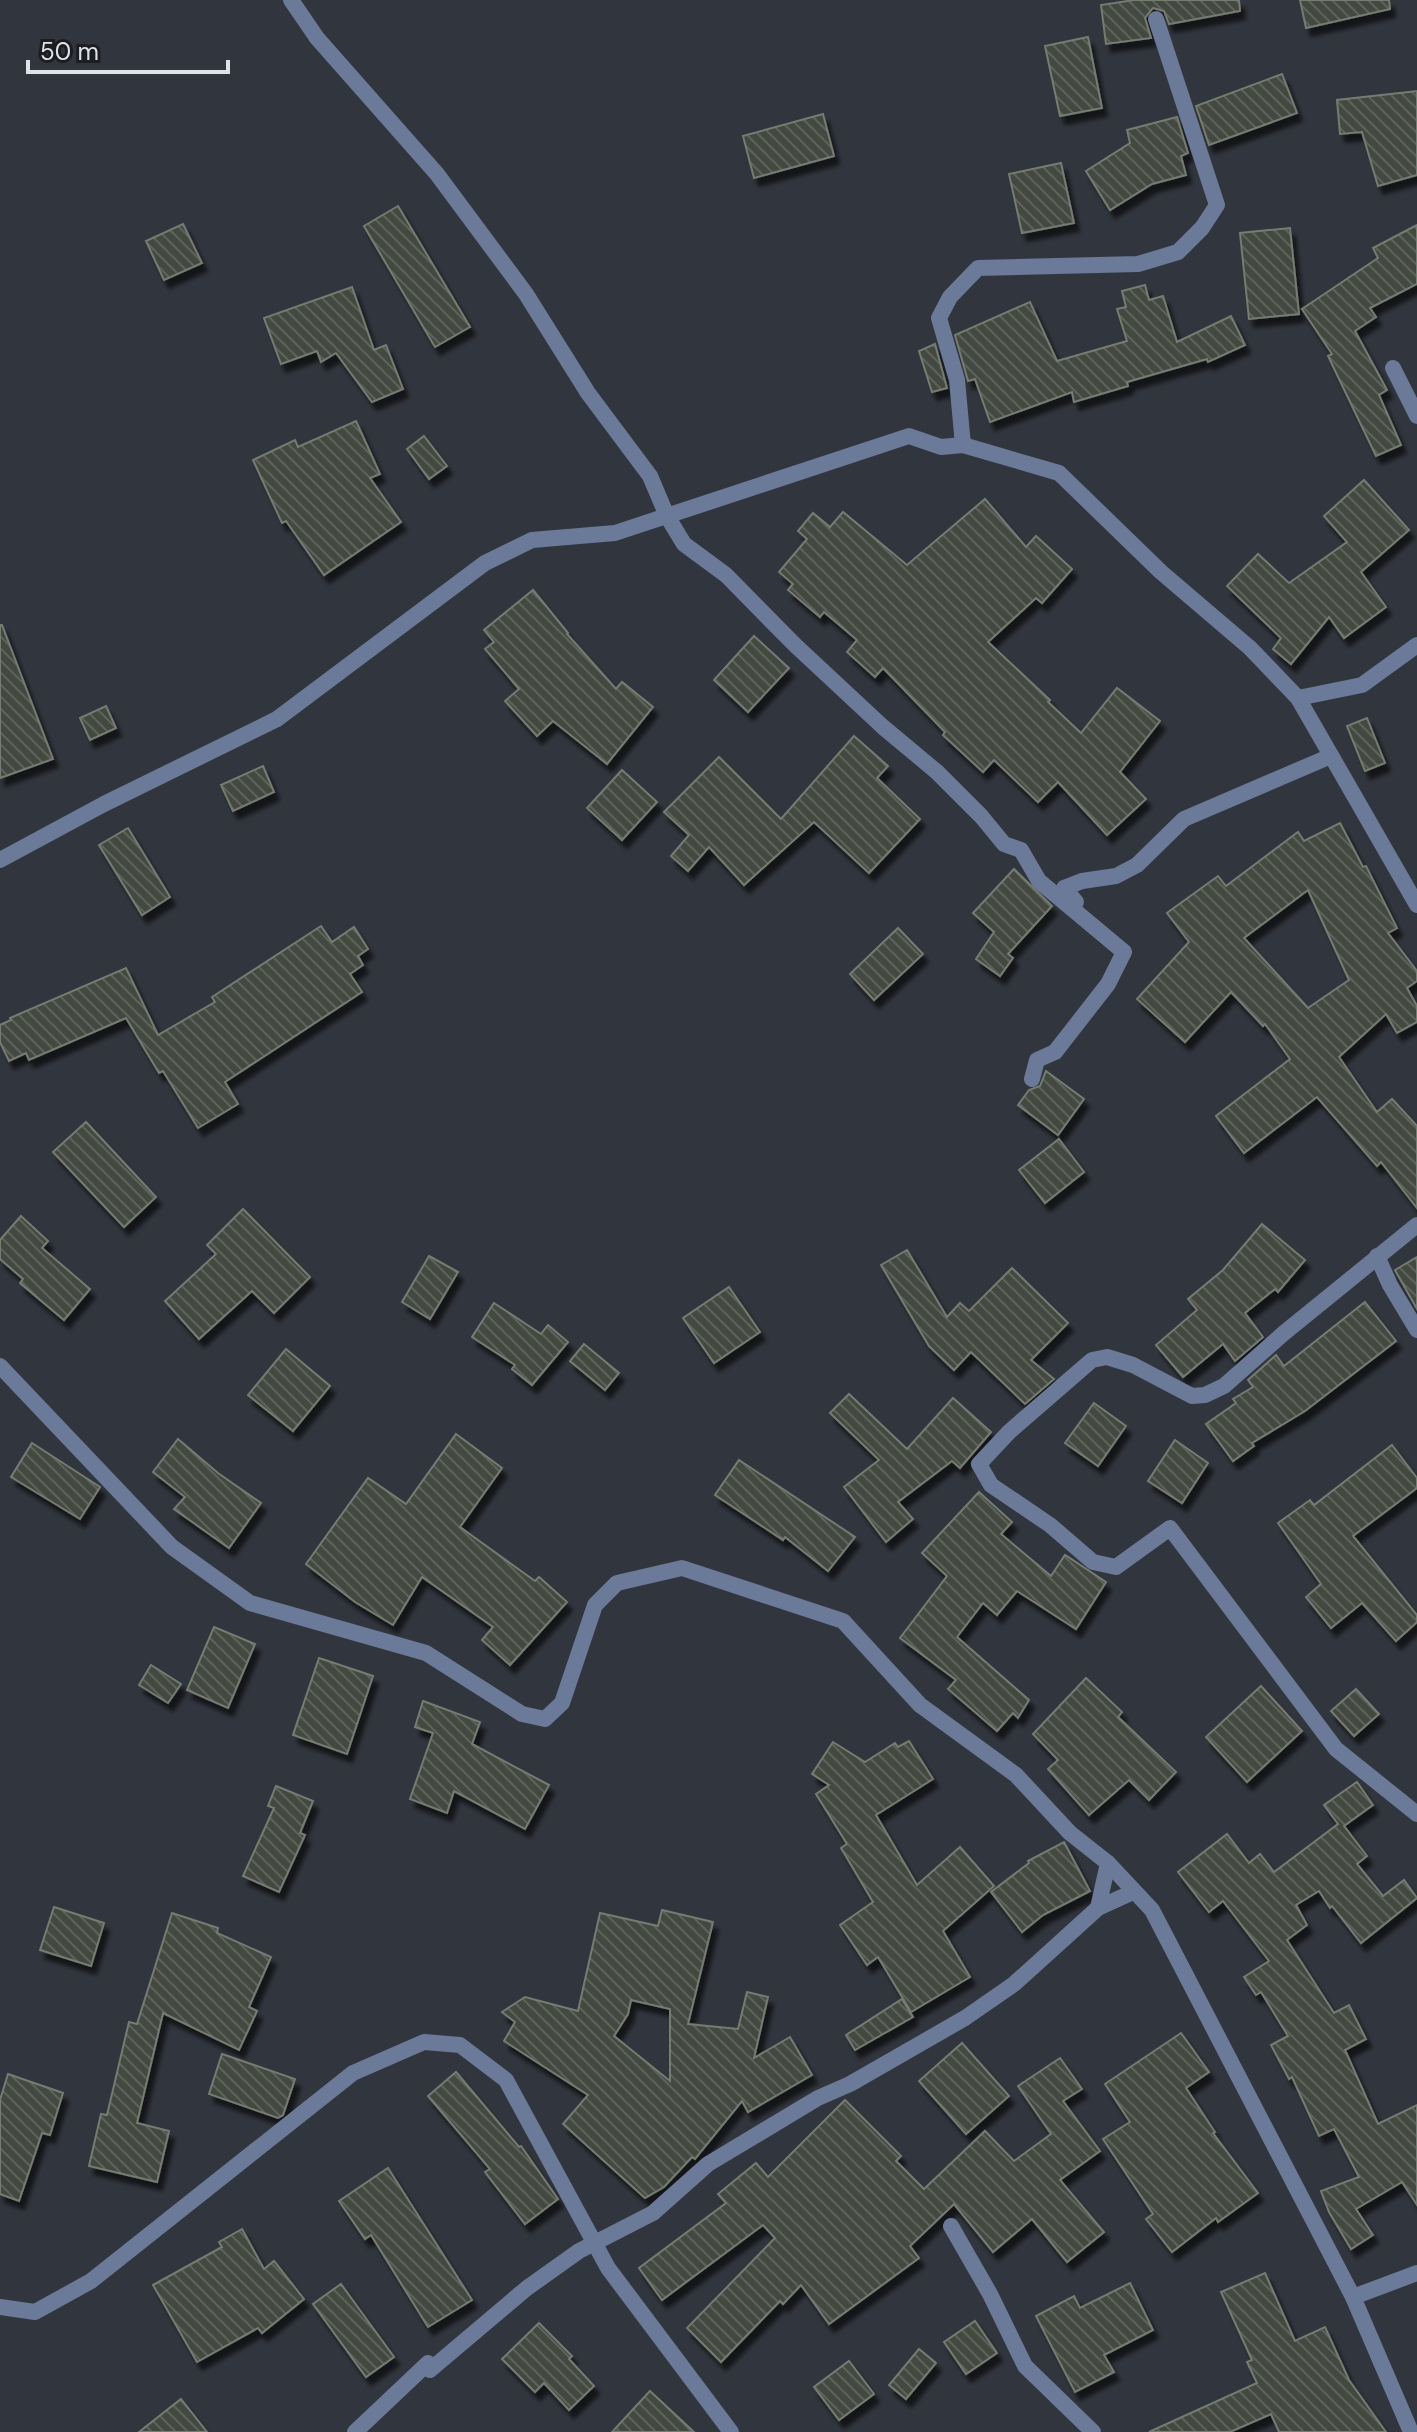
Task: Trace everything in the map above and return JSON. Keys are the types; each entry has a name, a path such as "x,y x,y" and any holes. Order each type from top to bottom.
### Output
{"street":[{"path":"291,0 317,38 437,174 526,294 588,393 650,476 667,516 684,544 726,575 806,655 937,772 1004,844 1021,850 1039,881 1124,952"},
{"path":"963,445 957,380 939,318 950,297 978,268 1138,264 1178,252 1202,228 1217,205 1156,19"},
{"path":"1393,368 1417,416"},
{"path":"0,860 104,804 277,719 485,563 532,540 615,533 909,436 941,447 963,445 1059,473 1161,572 1250,648 1298,698 1417,905"},
{"path":"1298,698 1362,685 1417,645"},
{"path":"1124,952 1064,888 1082,881 1116,876 1137,865 1184,819 1331,756"},
{"path":"1032,1079 1037,1060 1055,1052 1108,984 1124,952"},
{"path":"1417,1225 1224,1386 1205,1395 1192,1396 1133,1365 1107,1357 1092,1360 1009,1432 979,1464 991,1485 1050,1525 1093,1562 1116,1567 1170,1528 1336,1749 1417,1814"},
{"path":"1377,1256 1417,1330"},
{"path":"0,1366 172,1547 250,1603 426,1653 522,1714 545,1719 562,1703 595,1605 617,1583 682,1568 843,1621 920,1705 1016,1775 1070,1833 1108,1863 1152,1910 1353,2297 1411,2432"},
{"path":"1098,1908 1108,1863"},
{"path":"355,2432 428,2363 430,2370 527,2288 579,2251 653,2213 708,2164 818,2098 850,2084 965,2018 1014,1984 1098,1908 1133,1892"},
{"path":"0,2307 35,2312 91,2281 353,2073 424,2042 460,2045 506,2080 608,2268 731,2432"},
{"path":"951,2226 990,2294 1025,2366 1093,2432"},
{"path":"1353,2297 1417,2273"}],"building":[{"path":"1134,0 1239,0 1240,11 1169,24 1164,11 1153,8 1145,18 1151,38 1106,44 1101,5"},
{"path":"1300,0 1389,0 1390,9 1306,28"},
{"path":"1088,37 1102,108 1060,116 1045,46"},
{"path":"1282,74 1297,113 1209,145 1196,106"},
{"path":"1417,91 1417,175 1378,186 1362,132 1340,134 1337,100"},
{"path":"823,114 834,156 754,178 743,136"},
{"path":"1177,117 1188,153 1181,156 1186,175 1152,184 1110,210 1086,171 1130,143 1127,130"},
{"path":"1061,163 1074,223 1022,233 1009,174"},
{"path":"398,206 470,327 435,347 364,226"},
{"path":"183,224 202,263 164,280 146,241"},
{"path":"1417,225 1417,284 1370,308 1376,317 1355,331 1387,390 1379,395 1401,445 1376,456 1328,356 1332,354 1302,309 1378,258 1373,248"},
{"path":"1290,228 1299,314 1249,319 1240,233"},
{"path":"1145,285 1149,300 1163,296 1177,342 1231,316 1245,345 1208,362 1207,359 1127,382 1128,386 1074,402 1072,392 990,422 975,379 968,381 955,335 1030,302 1057,361 1127,341 1117,309 1126,307 1122,291"},
{"path":"352,287 374,350 386,345 403,389 372,402 336,353 321,362 317,351 281,364 264,318"},
{"path":"935,344 947,388 932,392 919,351"},
{"path":"356,421 380,474 370,478 401,522 324,575 286,521 282,523 253,460 295,440 298,447"},
{"path":"424,436 447,466 429,479 407,449"},
{"path":"1364,480 1409,530 1361,572 1386,607 1344,638 1329,617 1291,664 1273,649 1281,638 1227,586 1258,554 1289,583 1347,542 1324,516"},
{"path":"985,499 1026,547 1036,536 1072,569 1042,603 1036,598 988,642 1081,733 1117,688 1160,721 1120,772 1146,799 1107,835 1058,782 1038,802 994,760 983,772 943,735 945,732 883,668 875,677 847,652 857,640 824,612 820,617 788,590 793,584 779,572 807,539 798,531 813,513 830,527 843,512 907,565"},
{"path":"533,590 616,689 622,682 653,707 607,764 553,721 537,736 505,701 519,689 485,649 494,642 484,630"},
{"path":"0,625 53,759 0,778"},
{"path":"754,636 789,668 748,712 714,680"},
{"path":"106,706 116,728 90,740 80,718"},
{"path":"1367,718 1385,763 1365,771 1347,726"},
{"path":"854,736 888,766 877,778 920,819 869,873 814,822 744,885 709,847 688,871 671,856 689,835 664,812 719,757 781,819"},
{"path":"263,766 274,792 233,811 221,785"},
{"path":"622,770 657,802 622,840 587,808"},
{"path":"1340,823 1397,928 1388,933 1417,971 1417,981 1407,988 1417,1006 1417,1022 1397,1033 1386,1014 1339,1057 1377,1112 1392,1099 1417,1126 1417,1208 1381,1162 1377,1166 1317,1097 1244,1153 1216,1116 1290,1059 1265,1024 1263,1026 1231,992 1185,1042 1137,999 1189,942 1167,913 1218,876 1226,886 1298,832 1304,841","holes":["1308,890 1349,980 1308,1008 1244,938"]},
{"path":"128,828 170,897 142,915 99,845"},
{"path":"1014,869 1052,906 1008,954 1013,958 1000,976 976,959 994,932 973,913"},
{"path":"321,926 332,942 354,927 368,949 358,956 363,965 350,974 362,992 225,1082 238,1104 198,1128 163,1071 159,1073 126,1018 29,1060 26,1053 9,1061 0,1042 0,1025 10,1018 126,968 158,1035 215,1002 212,997"},
{"path":"898,928 923,954 874,1000 850,974"},
{"path":"1046,1071 1084,1099 1058,1135 1018,1105 1029,1090 1040,1086"},
{"path":"86,1122 156,1197 124,1227 53,1152"},
{"path":"1059,1139 1084,1172 1045,1203 1019,1170"},
{"path":"243,1209 310,1277 274,1313 252,1291 199,1339 165,1301 216,1254 207,1245"},
{"path":"21,1216 48,1241 42,1248 90,1289 64,1320 20,1283 23,1279 0,1259 0,1240"},
{"path":"1262,1224 1305,1260 1278,1292 1275,1289 1245,1313 1263,1337 1235,1361 1223,1344 1183,1377 1156,1345 1197,1310 1188,1299 1223,1270"},
{"path":"907,1250 947,1317 960,1303 969,1311 1012,1268 1068,1323 1031,1360 1054,1379 1025,1404 971,1352 954,1370 929,1346 881,1265"},
{"path":"429,1256 458,1272 430,1319 402,1302"},
{"path":"1417,1257 1417,1309 1395,1270"},
{"path":"729,1287 760,1332 714,1363 683,1318"},
{"path":"1365,1302 1396,1341 1305,1411 1252,1443 1254,1446 1233,1461 1206,1424 1236,1403 1233,1399 1253,1387 1248,1380 1276,1355 1284,1366"},
{"path":"494,1303 541,1334 548,1325 568,1342 532,1385 512,1369 515,1365 472,1337"},
{"path":"584,1344 619,1373 605,1390 570,1361"},
{"path":"286,1349 330,1386 293,1431 248,1395"},
{"path":"849,1394 907,1449 953,1398 991,1432 960,1468 952,1461 898,1502 913,1519 886,1542 844,1487 879,1460 830,1413"},
{"path":"1094,1403 1126,1426 1098,1466 1065,1443"},
{"path":"456,1434 502,1468 460,1527 535,1581 539,1577 567,1602 510,1665 482,1640 493,1627 422,1577 393,1625 355,1602 306,1564 368,1478 406,1504"},
{"path":"178,1439 218,1473 261,1503 229,1548 174,1509 185,1497 153,1472"},
{"path":"1175,1440 1208,1463 1182,1503 1148,1481"},
{"path":"32,1443 100,1487 80,1519 11,1477"},
{"path":"1392,1445 1417,1478 1417,1488 1353,1536 1417,1615 1417,1622 1396,1641 1362,1603 1331,1628 1306,1597 1321,1584 1278,1523 1310,1500 1314,1505"},
{"path":"739,1460 855,1537 828,1571 785,1537 783,1540 715,1495"},
{"path":"979,1492 1012,1522 1001,1534 1051,1576 1065,1555 1106,1582 1076,1629 1017,1591 997,1615 983,1603 957,1637 1029,1700 1018,1718 1013,1713 997,1731 948,1689 956,1680 900,1638 947,1576 922,1553"},
{"path":"214,1627 255,1644 228,1708 187,1690"},
{"path":"319,1658 373,1676 347,1754 293,1735"},
{"path":"151,1665 181,1684 168,1703 139,1685"},
{"path":"1086,1678 1122,1712 1118,1717 1176,1772 1149,1800 1129,1780 1089,1815 1048,1769 1058,1760 1033,1734"},
{"path":"1261,1686 1302,1731 1247,1782 1206,1737"},
{"path":"1356,1689 1379,1714 1354,1736 1331,1711"},
{"path":"423,1701 480,1722 472,1744 549,1785 525,1829 454,1791 447,1813 410,1799 433,1733 415,1727"},
{"path":"909,1741 933,1779 876,1815 917,1885 960,1847 994,1886 943,1931 970,1977 911,2012 878,1957 867,1965 840,1925 873,1902 841,1848 847,1844 816,1794 829,1785 812,1774 833,1742 865,1762 895,1743 898,1747"},
{"path":"1357,1782 1373,1805 1344,1826 1367,1856 1357,1864 1383,1896 1404,1880 1417,1898 1361,1943 1319,1891 1296,1905 1307,1925 1287,1940 1334,2013 1349,2005 1366,2039 1345,2050 1378,2124 1417,2105 1417,2205 1402,2182 1356,2209 1373,2235 1351,2249 1329,2212 1321,2191 1359,2177 1334,2129 1319,2136 1292,2077 1289,2079 1271,2045 1288,2036 1261,1992 1256,1995 1244,1977 1269,1961 1223,1901 1209,1912 1178,1872 1227,1834 1249,1863 1260,1854 1274,1872 1338,1824 1324,1805"},
{"path":"276,1786 313,1801 300,1833 305,1835 279,1892 243,1876 274,1808 268,1806"},
{"path":"1064,1842 1090,1891 1043,1915 1022,1932 991,1892 1028,1861"},
{"path":"54,1907 104,1923 91,1966 40,1950"},
{"path":"662,1910 713,1922 688,2024 738,2029 747,1992 768,1997 754,2058 790,2037 812,2075 748,2112 742,2101 695,2159 692,2157 664,2187 645,2198 563,2124 588,2095 504,2041 515,2022 502,2012 525,1997 578,2011 600,1913 658,1926","holes":["631,2000 670,2009 670,2081 614,2036 628,2014"]},
{"path":"172,1913 218,1928 217,1933 271,1957 249,2007 257,2011 239,2050 163,2013 137,2123 169,2131 157,2182 89,2166 101,2114 107,2115 129,2022 137,2024"},
{"path":"902,1999 913,2017 855,2050 846,2035"},
{"path":"1181,2033 1209,2072 1186,2088 1213,2133 1258,2193 1218,2222 1216,2218 1172,2252 1146,2219 1153,2214 1103,2139 1130,2122 1105,2084"},
{"path":"962,2043 1009,2096 966,2134 919,2081"},
{"path":"222,2054 295,2079 283,2115 278,2118 209,2094"},
{"path":"1060,2058 1082,2089 1063,2101 1100,2151 1060,2180 1104,2232 1067,2262 1032,2219 993,2252 954,2204 910,2246 919,2258 829,2324 801,2285 783,2304 780,2301 721,2362 687,2328 775,2238 763,2225 662,2300 639,2268 726,2203 718,2194 756,2163 768,2177 845,2100 901,2156 896,2161 924,2189 985,2131 1014,2161 1051,2134 1018,2086"},
{"path":"456,2072 521,2146 558,2199 525,2224 485,2172 490,2169 428,2096"},
{"path":"8,2074 63,2093 50,2135 42,2133 19,2201 0,2194 0,2100"},
{"path":"388,2168 472,2300 428,2327 371,2235 365,2239 339,2201"},
{"path":"242,2229 264,2269 274,2261 304,2299 262,2333 258,2328 197,2362 153,2285 222,2247 219,2242"},
{"path":"1265,2273 1295,2341 1325,2327 1349,2380 1386,2432 1279,2432 1271,2414 1230,2432 1149,2432 1257,2383 1247,2362 1252,2360 1221,2292"},
{"path":"1130,2283 1153,2330 1104,2355 1114,2372 1075,2392 1036,2316 1074,2296 1080,2308"},
{"path":"341,2284 394,2357 366,2377 313,2304"},
{"path":"975,2321 997,2353 966,2374 944,2342"},
{"path":"539,2323 572,2356 569,2359 594,2386 569,2410 544,2383 535,2392 502,2359"},
{"path":"919,2349 936,2363 906,2399 889,2385"},
{"path":"849,2361 874,2394 839,2420 814,2387"},
{"path":"650,2391 694,2432 612,2432"},
{"path":"181,2399 207,2432 139,2432"}]}
